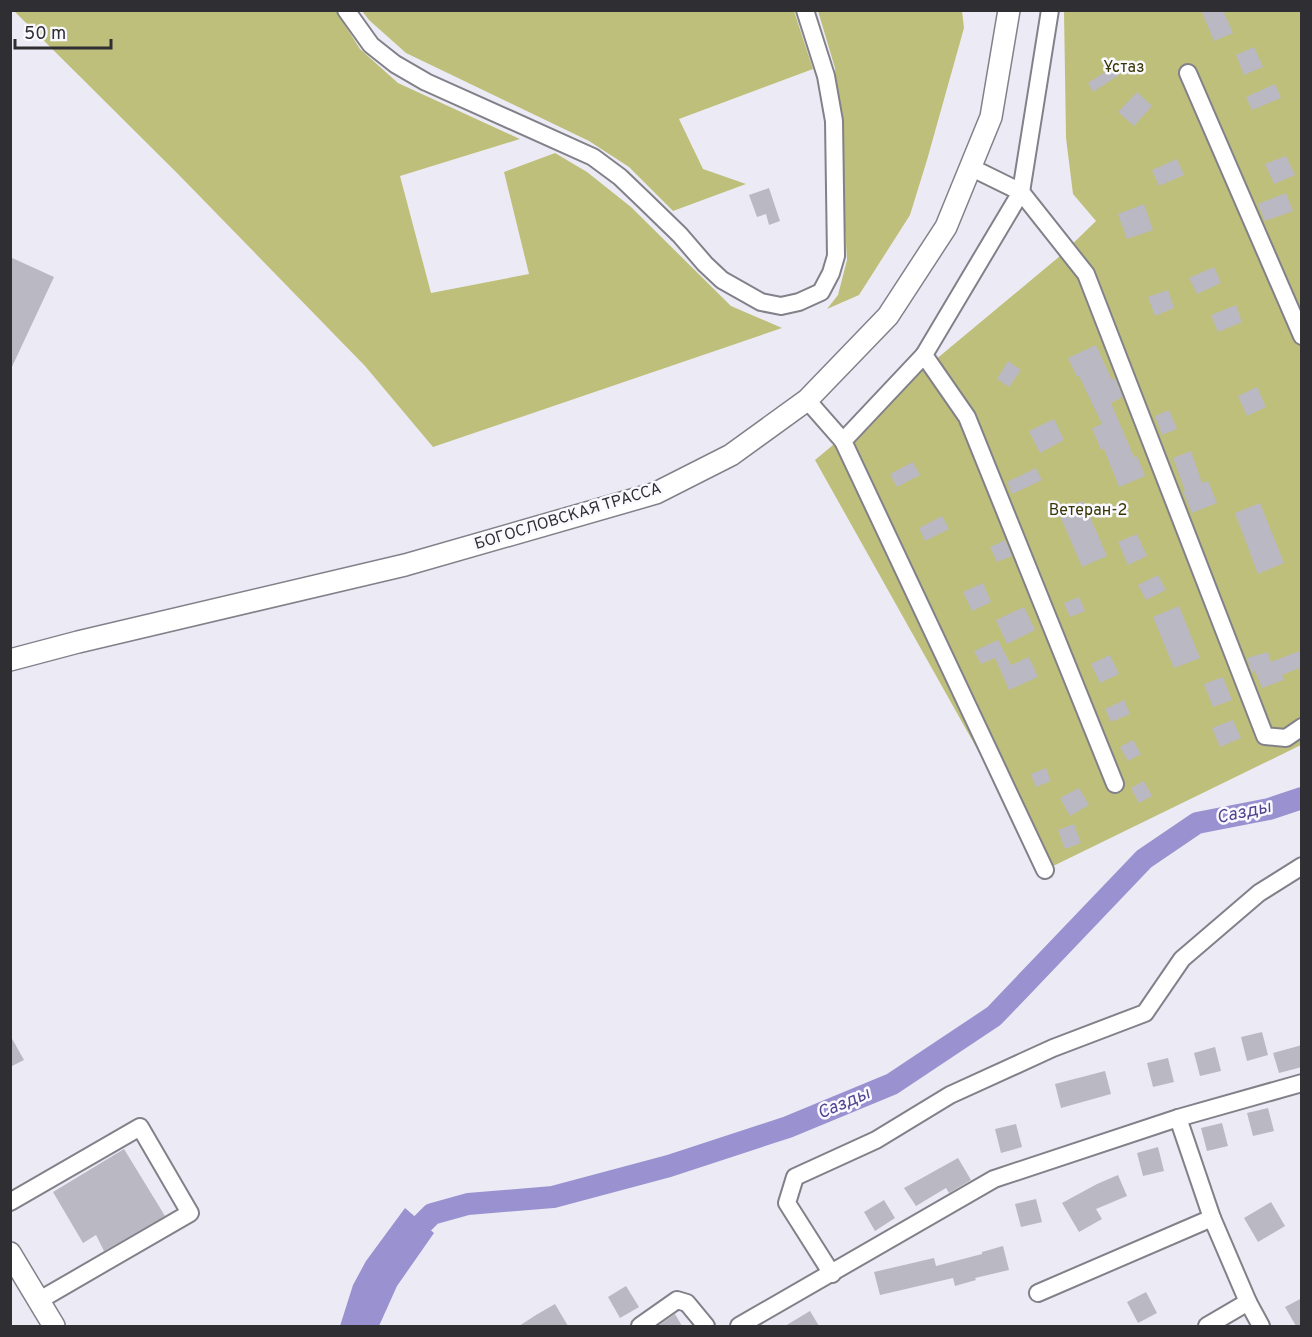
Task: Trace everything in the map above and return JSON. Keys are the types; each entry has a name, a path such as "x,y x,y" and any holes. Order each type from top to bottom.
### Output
{"main road":[{"name":"БОГОСЛОВСКАЯ ТРАССА","path":"10,660 405,565 656,493 731,455 807,400 888,316 946,227 991,117 1009,10"},
{"path":"10,1253 54,1326"}],"street":[{"path":"346,10 371,45 395,64 426,82 593,157 620,177 722,279 761,302 781,306 799,302 821,291 831,273 836,256 834,121 826,76 805,10"},
{"path":"843,441 924,355 1021,192 1050,10"},
{"path":"1188,73 1302,336"},
{"path":"970,167 1021,192 1086,274 1265,736 1286,738 1302,727"},
{"path":"924,355 967,417 1115,784"},
{"path":"807,400 843,441 1045,870"},
{"path":"832,1274 787,1203 795,1177 876,1140 960,1090 1053,1048 1145,1013 1182,959 1258,892 1302,866"},
{"path":"739,1326 994,1179 1178,1118 1302,1083"},
{"path":"1178,1118 1212,1218 1248,1302 1261,1326"},
{"path":"10,1202 140,1127 190,1213 38,1300"},
{"path":"1038,1293 1212,1218"},
{"path":"639,1326 677,1300 687,1304 706,1326"},
{"path":"1208,1326 1248,1302"}],"green space":[{"path":"14,11 336,11 360,49 398,83 520,139 400,176 431,293 529,274 504,172 555,153 587,172 631,207 731,306 782,328 433,447 365,366 177,173"},
{"path":"362,11 794,11 813,69 679,119 703,169 746,184 673,211 629,167 589,141 406,53"},
{"path":"818,11 962,11 964,28 910,215 859,295 827,309 838,295 847,260 835,68"},
{"name":"Ветеран-2","path":"1064,11 1301,11 1301,745 1045,870 815,460 1060,256 1096,221 1073,194 1066,138"}],"shaded area":[{"path":"405,1208 434,1233 397,1286 379,1326 340,1326 353,1285 366,1261"}],"building":[{"path":"1201,10 1223,10 1233,33 1214,41"},
{"path":"1254,47 1263,67 1244,75 1236,55"},
{"path":"1113,67 1119,75 1093,92 1088,83"},
{"path":"1275,84 1281,98 1252,110 1246,97"},
{"path":"1137,92 1152,106 1134,126 1118,112"},
{"path":"1286,156 1295,175 1274,184 1265,164"},
{"path":"1177,159 1184,175 1159,186 1152,170"},
{"path":"769,188 780,221 769,225 766,214 757,217 749,195"},
{"path":"1286,193 1293,211 1265,221 1258,204"},
{"path":"1144,204 1153,230 1127,239 1118,214"},
{"path":"10,257 54,277 10,371"},
{"path":"1214,267 1221,283 1197,294 1189,278"},
{"path":"1168,290 1174,308 1155,316 1148,297"},
{"path":"1236,305 1242,322 1218,332 1211,315"},
{"path":"1096,345 1112,380 1115,378 1123,397 1111,403 1134,457 1137,456 1145,476 1119,487 1104,449 1101,450 1092,428 1102,424 1068,358"},
{"path":"1008,361 1021,370 1009,387 997,379"},
{"path":"1257,387 1266,407 1247,416 1238,396"},
{"path":"1169,410 1177,429 1162,435 1155,416"},
{"path":"1054,419 1064,440 1040,453 1029,431"},
{"path":"1191,451 1202,483 1208,481 1217,503 1192,513 1173,458"},
{"path":"913,462 920,475 897,487 890,474"},
{"path":"1036,468 1042,480 1012,494 1007,482"},
{"path":"1083,501 1107,556 1082,567 1058,511"},
{"path":"1260,503 1284,563 1258,574 1235,513"},
{"path":"942,516 949,529 925,541 919,528"},
{"path":"1137,534 1147,556 1128,565 1118,542"},
{"path":"1005,540 1012,556 997,562 990,547"},
{"path":"1158,575 1166,590 1146,600 1138,585"},
{"path":"983,583 991,602 972,611 963,592"},
{"path":"1079,597 1085,611 1070,617 1064,603"},
{"path":"1179,606 1200,658 1174,668 1153,617"},
{"path":"1024,607 1035,630 1007,644 996,620"},
{"path":"998,640 1011,665 1029,657 1038,677 1009,690 995,658 981,664 974,651"},
{"path":"1302,650 1302,667 1282,675 1284,680 1262,688 1255,671 1252,673 1247,658 1268,652 1271,662"},
{"path":"1110,655 1119,674 1100,683 1091,664"},
{"path":"1223,677 1232,700 1213,707 1204,684"},
{"path":"1124,700 1130,714 1111,722 1105,709"},
{"path":"1233,720 1241,738 1220,747 1212,728"},
{"path":"1133,740 1141,754 1128,761 1120,747"},
{"path":"1046,768 1051,781 1036,787 1031,774"},
{"path":"1144,781 1152,796 1139,803 1131,788"},
{"path":"1079,788 1089,805 1070,816 1060,798"},
{"path":"1074,824 1081,843 1065,849 1058,830"},
{"path":"1262,1032 1268,1055 1247,1061 1241,1037"},
{"path":"10,1035 24,1060 10,1067"},
{"path":"1302,1045 1302,1067 1279,1073 1273,1053"},
{"path":"1215,1047 1221,1071 1200,1076 1194,1053"},
{"path":"1168,1058 1174,1082 1153,1087 1147,1063"},
{"path":"1105,1071 1111,1094 1061,1108 1055,1084"},
{"path":"1268,1108 1274,1131 1253,1136 1247,1113"},
{"path":"1222,1123 1228,1146 1207,1151 1201,1128"},
{"path":"1016,1124 1022,1147 1001,1153 995,1129"},
{"path":"1158,1147 1164,1171 1143,1176 1137,1153"},
{"path":"124,1149 165,1216 104,1251 96,1235 83,1243 53,1192"},
{"path":"958,1158 971,1180 949,1193 946,1188 916,1206 904,1188"},
{"path":"1118,1175 1127,1196 1096,1209 1102,1219 1079,1232 1062,1203"},
{"path":"1036,1199 1042,1222 1021,1227 1015,1204"},
{"path":"884,1200 895,1218 875,1231 864,1212"},
{"path":"1271,1202 1285,1226 1258,1242 1244,1218"},
{"path":"1003,1246 1009,1270 975,1278 976,1280 955,1286 953,1278 880,1295 874,1272 934,1258 936,1266"},
{"path":"626,1286 639,1307 620,1318 608,1297"},
{"path":"1146,1292 1157,1313 1138,1323 1127,1302"},
{"path":"1302,1298 1302,1326 1296,1326 1285,1307"},
{"path":"555,1304 568,1326 519,1326 536,1315"},
{"path":"810,1311 819,1326 785,1326"},
{"path":"675,1314 682,1326 658,1326"}],"waterway":[{"name":"Сазды","path":"401,1245 432,1214 468,1204 553,1197 669,1166 788,1127 892,1084 994,1016 1144,859 1197,823 1269,809 1302,798"}],"park label":[{"name":"Ұстаз","path":"1124,68"}]}
